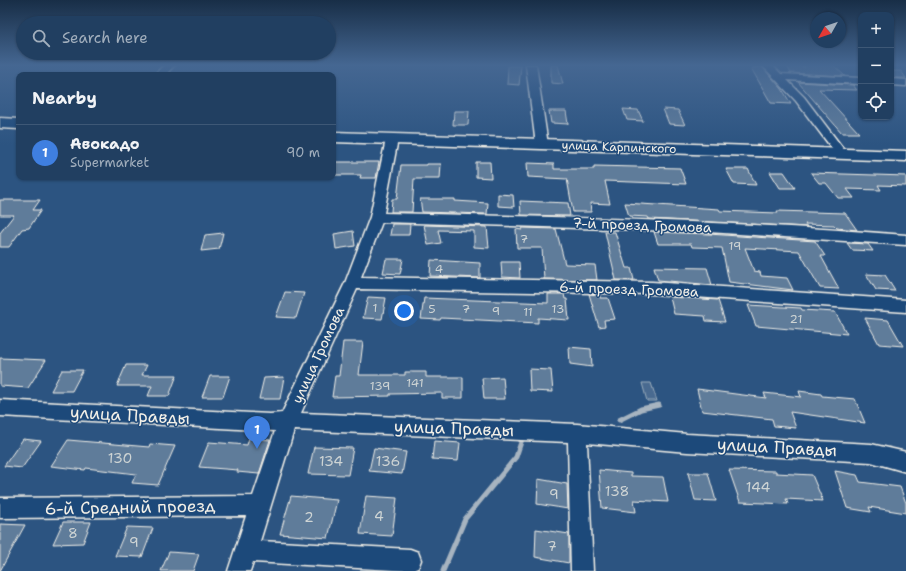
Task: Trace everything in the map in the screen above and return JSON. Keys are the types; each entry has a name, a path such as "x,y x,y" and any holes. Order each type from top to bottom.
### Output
{"main road":[{"path":"0,123 16,124"},
{"name":"улица Карпинского","path":"336,137 906,156"}],"street":[{"path":"535,92 542,145"},
{"path":"793,92 800,99 841,154"},
{"name":"улица Громова","path":"239,571 288,421 352,283 377,217 392,139"},
{"name":"7-й проезд Громова","path":"377,217 737,229 906,240"},
{"name":"6-й проезд Громова","path":"352,283 652,288 906,306"},
{"name":"улица Правды","path":"0,408 270,423 288,421 577,432 687,443 871,452 906,462"},
{"path":"577,432 582,571"},
{"name":"6-й Средний проезд","path":"0,508 261,506"},
{"path":"246,551 410,560"}],"shaded area":[{"path":"642,383 651,383 657,401 647,401"}],"building":[{"path":"765,92 784,92 791,104 771,103"},
{"path":"806,92 821,92 859,133 842,133"},
{"path":"623,109 638,110 643,121 627,120"},
{"path":"663,109 678,110 685,125 669,124"},
{"path":"454,111 469,111 468,125 453,125"},
{"path":"549,111 566,111 568,124 551,123"},
{"path":"336,162 379,162 376,178 360,178 361,175 336,175"},
{"path":"476,162 490,162 491,178 476,177"},
{"path":"527,163 554,164 554,169 594,169 594,166 680,168 686,184 605,181 610,204 590,203 591,212 573,212 567,179 528,177"},
{"path":"441,164 440,179 414,179 412,212 391,212 392,199 397,199 401,165"},
{"path":"726,169 748,169 756,185 734,184"},
{"path":"770,172 784,172 795,188 780,188"},
{"path":"811,173 906,176 906,186 878,185 881,190 847,189 854,198 838,198 826,183 819,183"},
{"path":"498,194 513,195 514,207 498,206"},
{"path":"420,199 455,199 455,201 488,203 487,214 422,212"},
{"path":"0,200 40,200 33,210 41,210 29,228 22,229 9,247 0,247 0,233 14,215 0,215"},
{"path":"520,201 568,203 570,216 521,215"},
{"path":"625,203 719,209 720,211 845,213 857,230 837,228 834,225 805,224 807,227 649,219 648,217 629,216"},
{"path":"392,224 410,224 409,235 390,235"},
{"path":"424,225 487,227 489,248 474,247 474,231 438,230 441,243 428,245"},
{"path":"522,228 556,229 565,264 595,265 597,280 544,279 542,248 517,248 516,229 522,230"},
{"path":"353,231 355,246 336,249 334,234"},
{"path":"605,232 615,232 626,268 631,268 634,280 616,280"},
{"path":"654,232 815,241 825,256 821,256 839,289 820,288 799,251 745,248 754,271 760,272 761,276 787,278 793,290 729,282 722,248 692,247 691,244 658,244"},
{"path":"223,233 219,249 201,251 205,235"},
{"path":"847,243 868,244 873,251 852,250"},
{"path":"386,259 403,259 400,274 383,273"},
{"path":"431,260 480,263 480,278 430,276"},
{"path":"501,262 519,262 520,278 502,277"},
{"path":"654,267 707,268 712,285 658,280"},
{"path":"866,274 885,275 895,291 876,290"},
{"path":"285,292 304,293 296,318 276,317"},
{"path":"548,294 564,294 565,299 567,299 569,320 538,318 538,323 441,318 440,320 421,319 424,298 548,303"},
{"path":"589,294 600,295 600,298 608,298 615,319 604,320 605,326 599,327"},
{"path":"368,297 386,298 382,319 363,318"},
{"path":"670,297 718,300 725,322 706,321 705,316 674,314"},
{"path":"748,305 801,308 802,310 835,312 847,334 756,326"},
{"path":"865,318 888,320 903,346 879,344"},
{"path":"343,342 363,342 359,375 405,375 405,372 426,372 426,377 463,377 463,398 442,398 442,393 332,397 335,376 339,376"},
{"path":"569,347 591,349 592,367 570,364"},
{"path":"0,358 46,360 28,388 0,386"},
{"path":"126,365 147,365 142,375 177,375 169,396 148,396 152,386 117,386"},
{"path":"529,369 551,370 553,392 530,391"},
{"path":"62,370 83,370 72,391 51,391"},
{"path":"210,376 230,376 223,397 202,397"},
{"path":"284,377 280,399 259,399 264,378"},
{"path":"503,377 505,399 484,399 482,378"},
{"path":"697,389 766,398 764,393 801,397 799,391 821,394 822,396 855,399 865,423 790,412 796,428 774,426 772,419 702,411"},
{"path":"249,438 270,440 259,474 237,472 238,470 199,467 209,442 247,445"},
{"path":"23,439 41,441 22,468 4,466"},
{"path":"68,440 149,447 150,444 175,446 158,485 132,483 136,474 86,468 85,470 51,466"},
{"path":"434,441 460,443 458,461 432,459"},
{"path":"314,447 353,448 348,475 308,474"},
{"path":"374,448 406,452 402,474 369,471"},
{"path":"599,470 631,473 631,476 663,477 668,502 634,500 636,512 602,508"},
{"path":"729,470 776,471 776,473 812,475 823,501 786,499 788,504 740,502"},
{"path":"835,471 857,475 860,482 900,487 906,503 906,513 869,507 871,512 847,508"},
{"path":"688,473 708,473 716,501 695,500"},
{"path":"538,479 567,484 568,509 537,504"},
{"path":"291,496 337,500 328,538 280,534"},
{"path":"366,496 397,498 392,536 360,534"},
{"path":"63,522 91,522 83,543 53,544"},
{"path":"0,524 25,525 0,571"},
{"path":"127,527 153,528 142,557 115,556"},
{"path":"536,529 569,534 569,563 535,557"},
{"path":"169,552 199,554 193,571 161,571"}],"waterway":[{"path":"619,420 641,409 659,405"},
{"path":"443,571 465,519 516,457 523,436"}],"place":[{"name":"Авокадо","path":"257,449"}]}
